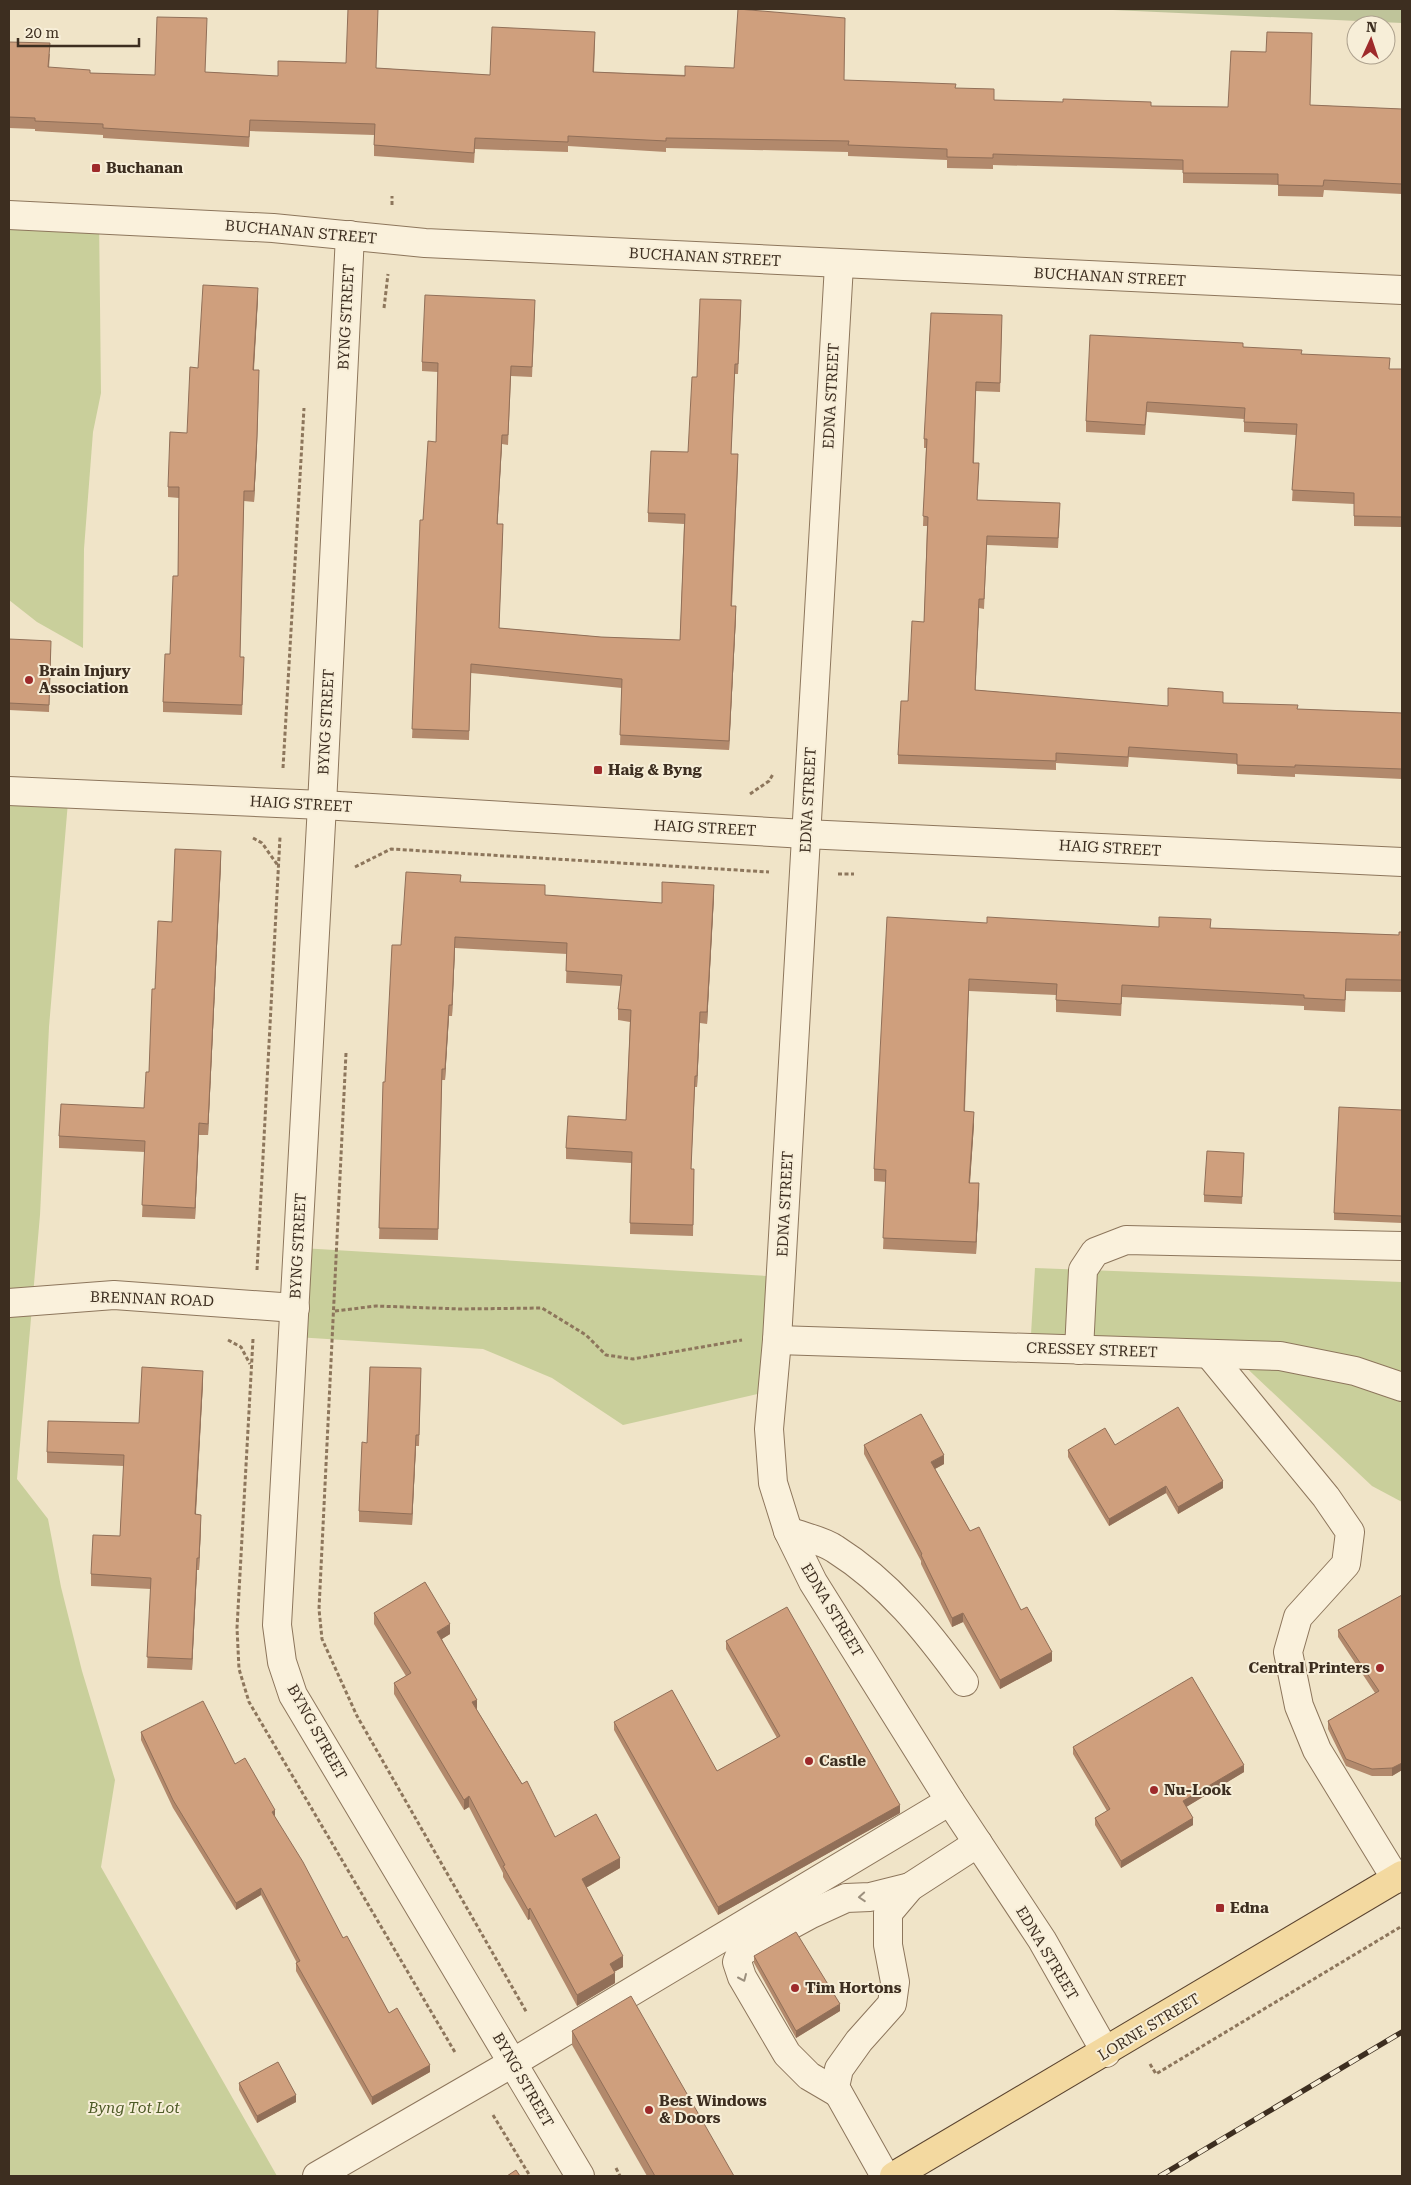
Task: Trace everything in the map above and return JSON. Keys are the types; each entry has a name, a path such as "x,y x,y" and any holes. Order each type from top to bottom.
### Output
{"main road":[{"name":"LORNE STREET","path":"894,2176 1106,2053 1399,1877"}],"street":[{"name":"BUCHANAN STREET","path":"9,215 273,228 391,240 839,264 1402,290"},
{"name":"BYNG STREET","path":"350,236 322,805 277,1625 282,1662 294,1695 514,2062 580,2176"},
{"name":"EDNA STREET","path":"839,264 805,834 778,1340 769,1429 773,1483 788,1531 813,1582 950,1801 1042,1940 1106,2053"},
{"name":"HAIG STREET","path":"9,792 322,805 805,834 1402,862"},
{"path":"1079,1350 1083,1270 1095,1252 1126,1240 1402,1246"},
{"name":"BRENNAN ROAD","path":"9,1303 114,1295 295,1308"},
{"name":"CRESSEY STREET","path":"778,1340 1280,1356 1354,1371 1402,1387"},
{"path":"1209,1354 1326,1497 1350,1532 1346,1564 1298,1616 1288,1652 1299,1706 1317,1750 1399,1877"},
{"path":"788,1531 833,1548 894,1595 932,1638 964,1682"},
{"path":"316,2176 514,2062 950,1801"},
{"path":"885,2176 835,2087 840,2069 859,2041 892,2004 895,1982 888,1945 888,1913 910,1887 978,1843"},
{"path":"838,2093 809,2076 787,2054 742,1977 737,1962 741,1952 811,1914 846,1898 870,1897 910,1887"}],"path":[{"path":"384,317 391,240 392,196"},
{"path":"747,796 770,781 775,768"},
{"path":"354,877 360,807"},
{"path":"347,1045 319,1609 322,1639 357,1716 544,2043"},
{"path":"334,1311 376,1306 461,1309 542,1308 586,1335 606,1355 633,1359 739,1340 778,1340"},
{"path":"611,2160 620,2176"}],"green space":[{"path":"1091,9 1402,9 1402,23 1396,23 1396,15 1346,15 1346,20"},
{"path":"9,213 99,217 101,393 93,432 84,549 83,648 37,622 9,600"},
{"name":"Byng Tot Lot","path":"9,788 69,790 49,1027 40,1215 17,1479 48,1519 61,1587 82,1671 115,1780 101,1867 277,2176 9,2176"},
{"path":"301,1248 783,1277 775,1390 623,1425 552,1378 483,1349 296,1337"},
{"path":"1035,1268 1402,1282 1402,1502 1372,1486 1236,1358 1030,1351"}],"building":[{"path":"348,9 378,9 376,68 490,75 492,27 595,32 593,72 685,76 685,66 734,68 738,9 845,18 844,80 956,84 955,88 994,89 994,100 1063,102 1063,99 1151,102 1151,106 1228,107 1231,51 1266,52 1267,32 1312,33 1310,105 1402,109 1402,184 1324,180 1323,186 1278,185 1278,174 1183,173 1183,160 993,154 993,158 947,157 947,149 848,145 849,141 666,138 666,141 568,136 568,142 475,138 474,153 374,145 375,124 250,120 249,137 103,128 103,124 35,121 35,118 9,117 9,42 50,43 48,67 90,70 90,73 155,75 157,17 207,18 205,72 278,76 278,61 346,63"},
{"path":"203,285 258,288 253,370 259,370 254,491 244,491 240,657 244,657 242,705 163,702 165,654 170,654 173,576 178,576 179,487 168,487 170,432 187,433 190,367 198,368"},
{"path":"425,295 535,300 532,367 511,366 508,435 502,435 497,524 503,524 499,628 601,637 680,640 685,514 648,513 651,451 688,452 692,377 697,377 700,299 741,300 738,364 735,364 731,454 738,454 731,606 736,606 729,741 620,735 622,679 471,664 469,731 412,729 420,520 423,520 428,441 436,442 438,363 422,362"},
{"path":"931,313 1002,315 1000,383 976,382 973,463 979,463 977,500 1060,503 1058,538 987,536 984,599 979,599 975,690 1168,706 1168,688 1223,692 1223,703 1298,705 1297,709 1402,713 1402,769 1237,765 1237,754 1129,747 1128,757 1056,753 1056,761 898,755 901,701 908,701 912,621 924,622 928,517 923,516 927,439 924,439"},
{"path":"1090,335 1243,343 1243,347 1302,350 1301,354 1390,358 1389,369 1402,369 1402,517 1354,516 1354,493 1292,490 1297,424 1244,422 1245,408 1147,402 1145,425 1086,421"},
{"name":"Brain Injury Association","path":"9,639 51,641 49,705 9,703"},
{"path":"175,849 221,851 208,1124 199,1123 195,1208 142,1205 145,1141 59,1136 61,1104 144,1108 146,1072 149,1072 152,989 155,989 158,921 172,922"},
{"path":"406,872 461,875 460,882 545,885 545,895 662,903 662,882 714,885 707,1012 700,1012 697,1076 695,1076 691,1169 694,1169 693,1225 630,1223 632,1152 566,1148 568,1116 626,1120 631,1010 618,1009 622,975 566,971 567,943 455,937 452,1005 449,1005 445,1069 442,1069 438,1229 379,1228 383,1082 385,1082 392,945 401,945"},
{"path":"887,917 987,923 987,917 1159,927 1159,917 1211,919 1210,928 1399,935 1399,932 1402,932 1402,980 1346,979 1345,1000 1304,998 1304,995 1122,985 1121,1004 1056,1000 1057,984 969,979 964,1111 974,1112 969,1183 979,1183 976,1242 883,1238 886,1170 874,1169"},
{"path":"1339,1107 1402,1110 1402,1216 1334,1213"},
{"path":"1207,1151 1244,1153 1242,1197 1204,1195"},
{"path":"142,1367 203,1371 195,1514 201,1515 192,1659 147,1657 151,1578 91,1574 93,1535 120,1536 124,1455 47,1452 48,1421 139,1423"},
{"path":"370,1367 421,1368 419,1435 416,1435 412,1514 359,1511 362,1442 367,1443"},
{"path":"1178,1407 1223,1481 1178,1507 1166,1486 1109,1519 1068,1450 1105,1428 1115,1445"},
{"path":"921,1414 944,1455 931,1462 970,1531 979,1527 1021,1610 1027,1607 1052,1652 1000,1680 963,1613 952,1618 922,1554 864,1445"},
{"path":"425,1582 450,1624 437,1632 477,1700 472,1702 522,1784 527,1781 555,1837 596,1814 620,1858 582,1879 623,1956 610,1964 615,1973 577,1995 530,1908 528,1910 503,1866 505,1865 469,1796 464,1800 394,1683 411,1673 374,1613"},
{"name":"Central Printers","path":"1402,1595 1402,1763 1392,1768 1372,1769 1346,1759 1328,1721 1379,1691 1338,1630"},
{"name":"Castle","path":"787,1607 900,1805 718,1907 614,1722 672,1690 717,1771 780,1736 726,1641"},
{"name":"Nu-Look","path":"1192,1677 1244,1765 1183,1801 1193,1818 1121,1861 1095,1818 1110,1809 1073,1747"},
{"path":"203,1701 235,1764 245,1758 275,1810 272,1812 303,1862 343,1938 347,1936 389,2013 397,2008 430,2065 372,2097 296,1963 300,1961 261,1888 236,1903 173,1800 141,1732"},
{"name":"Tim Hortons","path":"796,1932 840,2004 796,2031 754,1956"},
{"name":"Best Windows & Doors","path":"631,1996 734,2176 655,2176 572,2031"},
{"path":"278,2062 296,2095 257,2116 239,2083"},
{"path":"516,2170 520,2176 507,2176"}],"railway":[{"path":"1160,2176 1402,2032"}],"place":[{"name":"Buchanan","path":"96,168"},
{"name":"Brain Injury Association","path":"29,680"},
{"name":"Haig & Byng","path":"598,770"},
{"name":"Central Printers","path":"1380,1668"},
{"name":"Castle","path":"809,1761"},
{"name":"Nu-Look","path":"1154,1790"},
{"name":"Edna","path":"1220,1908"},
{"name":"Tim Hortons","path":"795,1988"},
{"name":"Best Windows & Doors","path":"649,2110"}]}
